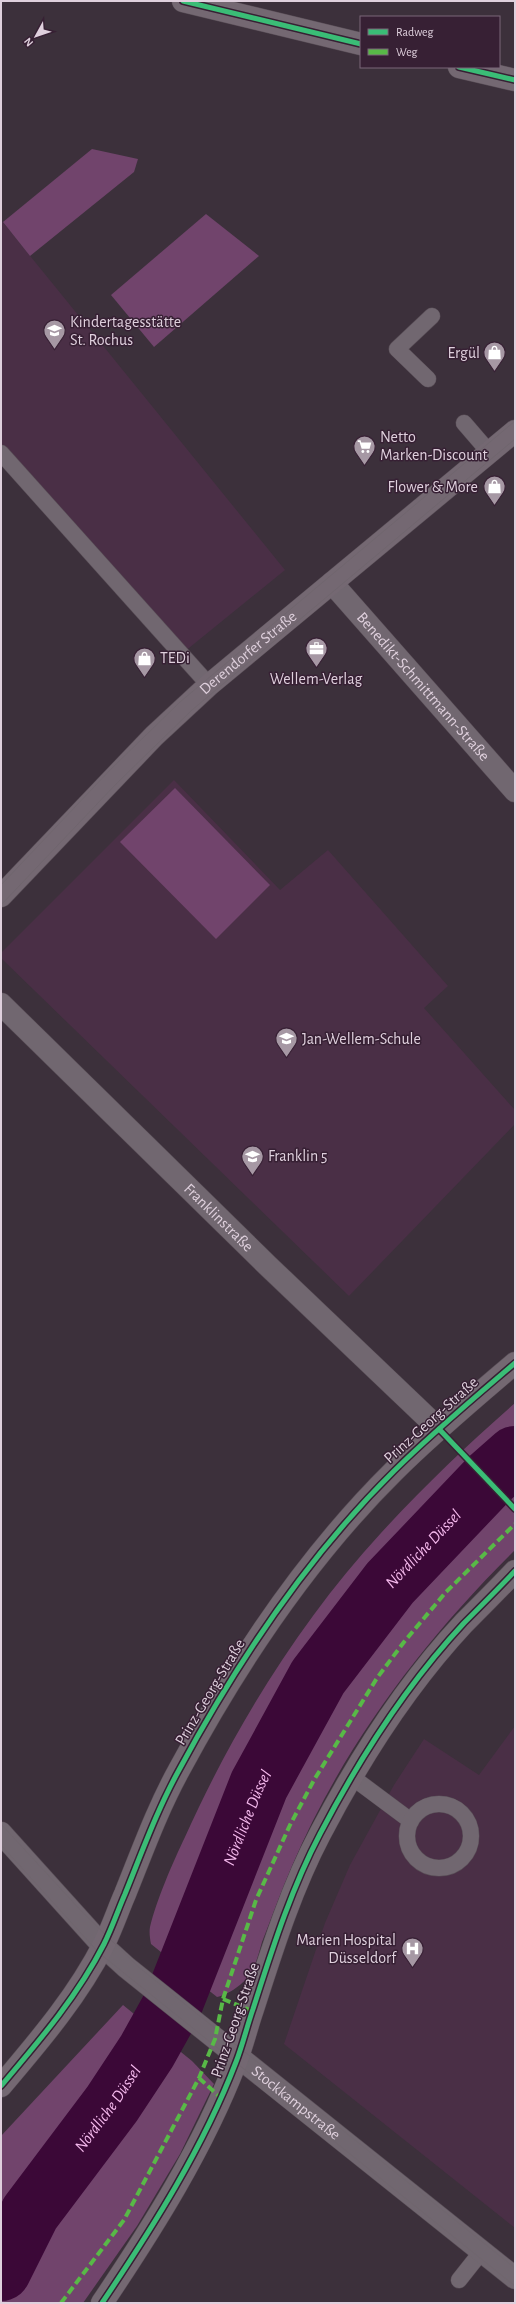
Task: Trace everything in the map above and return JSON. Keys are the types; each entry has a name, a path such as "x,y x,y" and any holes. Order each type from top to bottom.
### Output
{"main road":[{"path":"182,1 360,44"},
{"path":"463,68 515,80"},
{"name":"Derendorfer Straße","path":"1,896 154,736 210,685 515,430"},
{"name":"Prinz-Georg-Straße","path":"1,2086 63,2011 103,1946 159,1809 221,1696 254,1644 312,1565 349,1520 393,1472 439,1429 515,1363"},
{"name":"Prinz-Georg-Straße","path":"102,2303 154,2224 212,2118 237,2058 268,1962 297,1882 319,1834 352,1776 397,1709 432,1661 464,1624 515,1571"}],"street":[{"name":"Benedikt-Schmittmann-Straße","path":"332,582 515,791"},
{"name":"Franklinstraße","path":"1,1004 267,1265 439,1429"},
{"name":"Stockkampstraße","path":"1,1834 103,1946 237,2058 515,2278"}],"lane":[{"path":"428,379 397,349 432,316"},
{"path":"464,423 489,452"},
{"path":"1,453 210,685"},
{"path":"352,1776 411,1821"},
{"path":"459,2280 482,2251"}],"shaded area":[{"path":"92,149 138,159 134,172 30,256 3,222"},
{"path":"206,214 259,256 154,347 111,295"},
{"name":"Kindertagesstätte St. Rochus","path":"1,220 285,570 184,652 1,445"},
{"name":"Jan-Wellem-Schule","path":"174,780 280,890 328,850 448,986 424,1008 515,1110 515,1124 349,1296 1,958 1,953"},
{"path":"175,788 270,885 216,939 120,842"},
{"path":"515,1403 515,1550 481,1585 417,1658 361,1737 335,1779 312,1822 284,1885 253,1970 245,1981 236,1988 217,1997 151,1944 150,1936 150,1927 156,1905 180,1847 204,1796 247,1716 296,1639 323,1602 381,1533 429,1482"},
{"name":"Marien Hospital Düsseldorf","path":"515,1726 515,2228 284,2044 325,1923 350,1865 394,1785 424,1739 479,1775"},
{"path":"123,2005 192,2061 214,2084 180,2154 137,2226 83,2303 1,2303 1,2136"}],"waterway":[{"name":"Nördliche Düssel","path":"1,2271 30,2213 112,2104 147,2051 172,2006 259,1785 318,1677 390,1583 490,1478 515,1456"}],"tram line":[{"path":"1,885 111,769 180,702 515,421"},
{"path":"1,905 116,784 192,710 515,439"},
{"path":"1,1824 85,1915 141,1969 515,2268"},
{"path":"1,1845 99,1953 515,2286"}],"marked path":[{"path":"61,2303 124,2220 199,2078 215,2039 223,1999 256,1900 290,1825 314,1780 377,1678 404,1642 446,1592 515,1524"},
{"path":"223,1999 252,2011"},
{"path":"199,2078 221,2098"}],"cycle path":[{"path":"183,1 360,44"},
{"path":"463,68 515,80"},
{"path":"1,2086 57,2018 82,1982 110,1932 150,1831 171,1785 225,1690 276,1612 303,1575 362,1504 423,1443 515,1363"},
{"path":"439,1429 515,1509"},
{"path":"102,2303 176,2186 193,2156 223,2094 238,2055 267,1964 291,1898 320,1834 335,1806 367,1751 423,1671 464,1623 515,1571"}],"place":[{"name":"Kindertagesstätte St. Rochus","path":"54,350"},
{"name":"Ergül","path":"495,372"},
{"name":"Netto Marken-Discount","path":"364,466"},
{"name":"Flower & More","path":"494,506"},
{"name":"Wellem-Verlag","path":"316,668"},
{"name":"TEDi","path":"145,678"},
{"name":"Jan-Wellem-Schule","path":"287,1058"},
{"name":"Franklin 5","path":"253,1176"},
{"name":"Marien Hospital Düsseldorf","path":"412,1968"}]}
